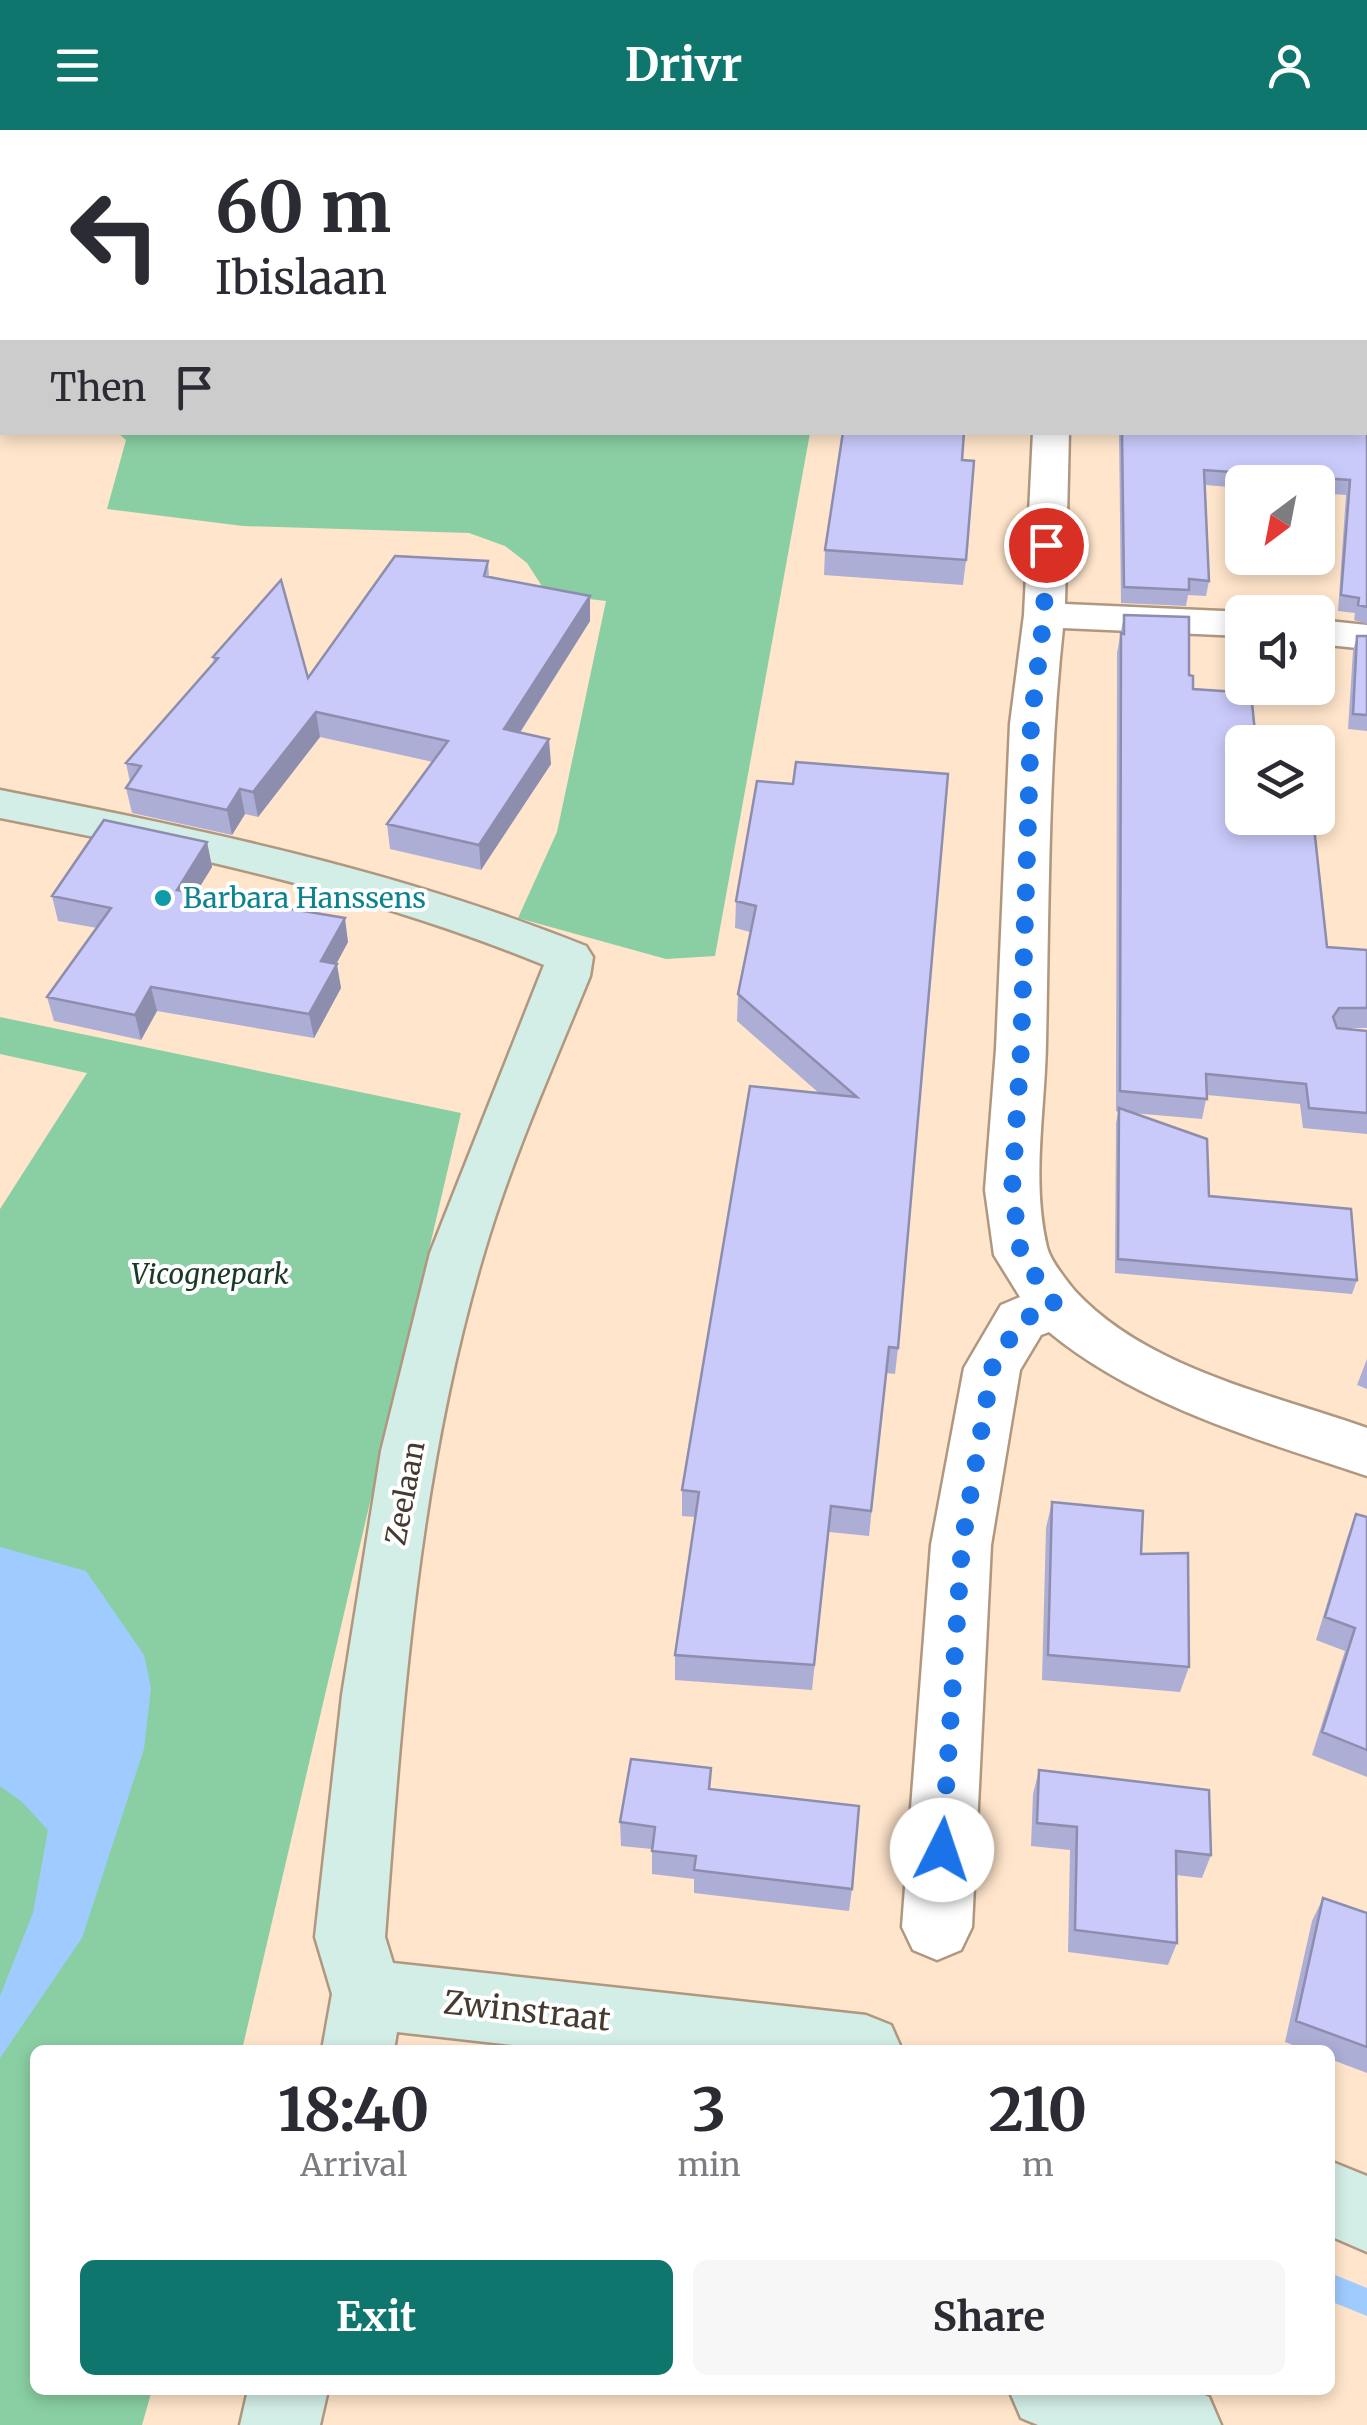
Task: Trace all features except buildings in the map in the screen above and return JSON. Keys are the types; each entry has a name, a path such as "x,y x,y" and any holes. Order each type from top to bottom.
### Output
{"street":[{"path":"1051,435 1044,615 1031,724 1021,1049 1012,1190 1021,1255 1056,1306 1104,1345 1164,1379 1367,1452"},
{"path":"1044,615 1225,623"},
{"path":"1335,634 1367,637"},
{"name":"Zeelaan","path":"0,804 188,840 306,869 463,914 569,957 566,976 477,1194 445,1295 396,1530 350,1938 362,2022"},
{"path":"937,1927 962,1544 992,1368 1021,1320 1056,1306"},
{"name":"Zwinstraat","path":"362,2022 776,2045"},
{"path":"1335,2200 1367,2214"},
{"path":"280,2425 287,2395"},
{"path":"1068,2395 1181,2425"}],"green space":[{"path":"120,435 810,435 715,956 666,959 518,918 557,832 606,601 547,594 527,563 505,546 469,533 243,526 107,509 126,440"},
{"name":"Vicognepark","path":"0,1017 461,1113 243,2045 30,2045 30,2395 151,2395 142,2425 0,2425 0,1209 87,1073 0,1054"}],"water":[{"path":"0,1547 86,1571 144,1655 151,1688 144,1749 82,1938 0,2058 0,1996 33,1913 48,1830 22,1802 0,1786"}],"waterway":[{"path":"1335,2289 1367,2302"}],"place":[{"name":"Barbara Hanssens","path":"163,898"}],"route":[{"path":"942,1850 962,1544 992,1368 1021,1320 1056,1306 1021,1255 1012,1190 1021,1049 1031,724 1044,615 1046,545"}]}
